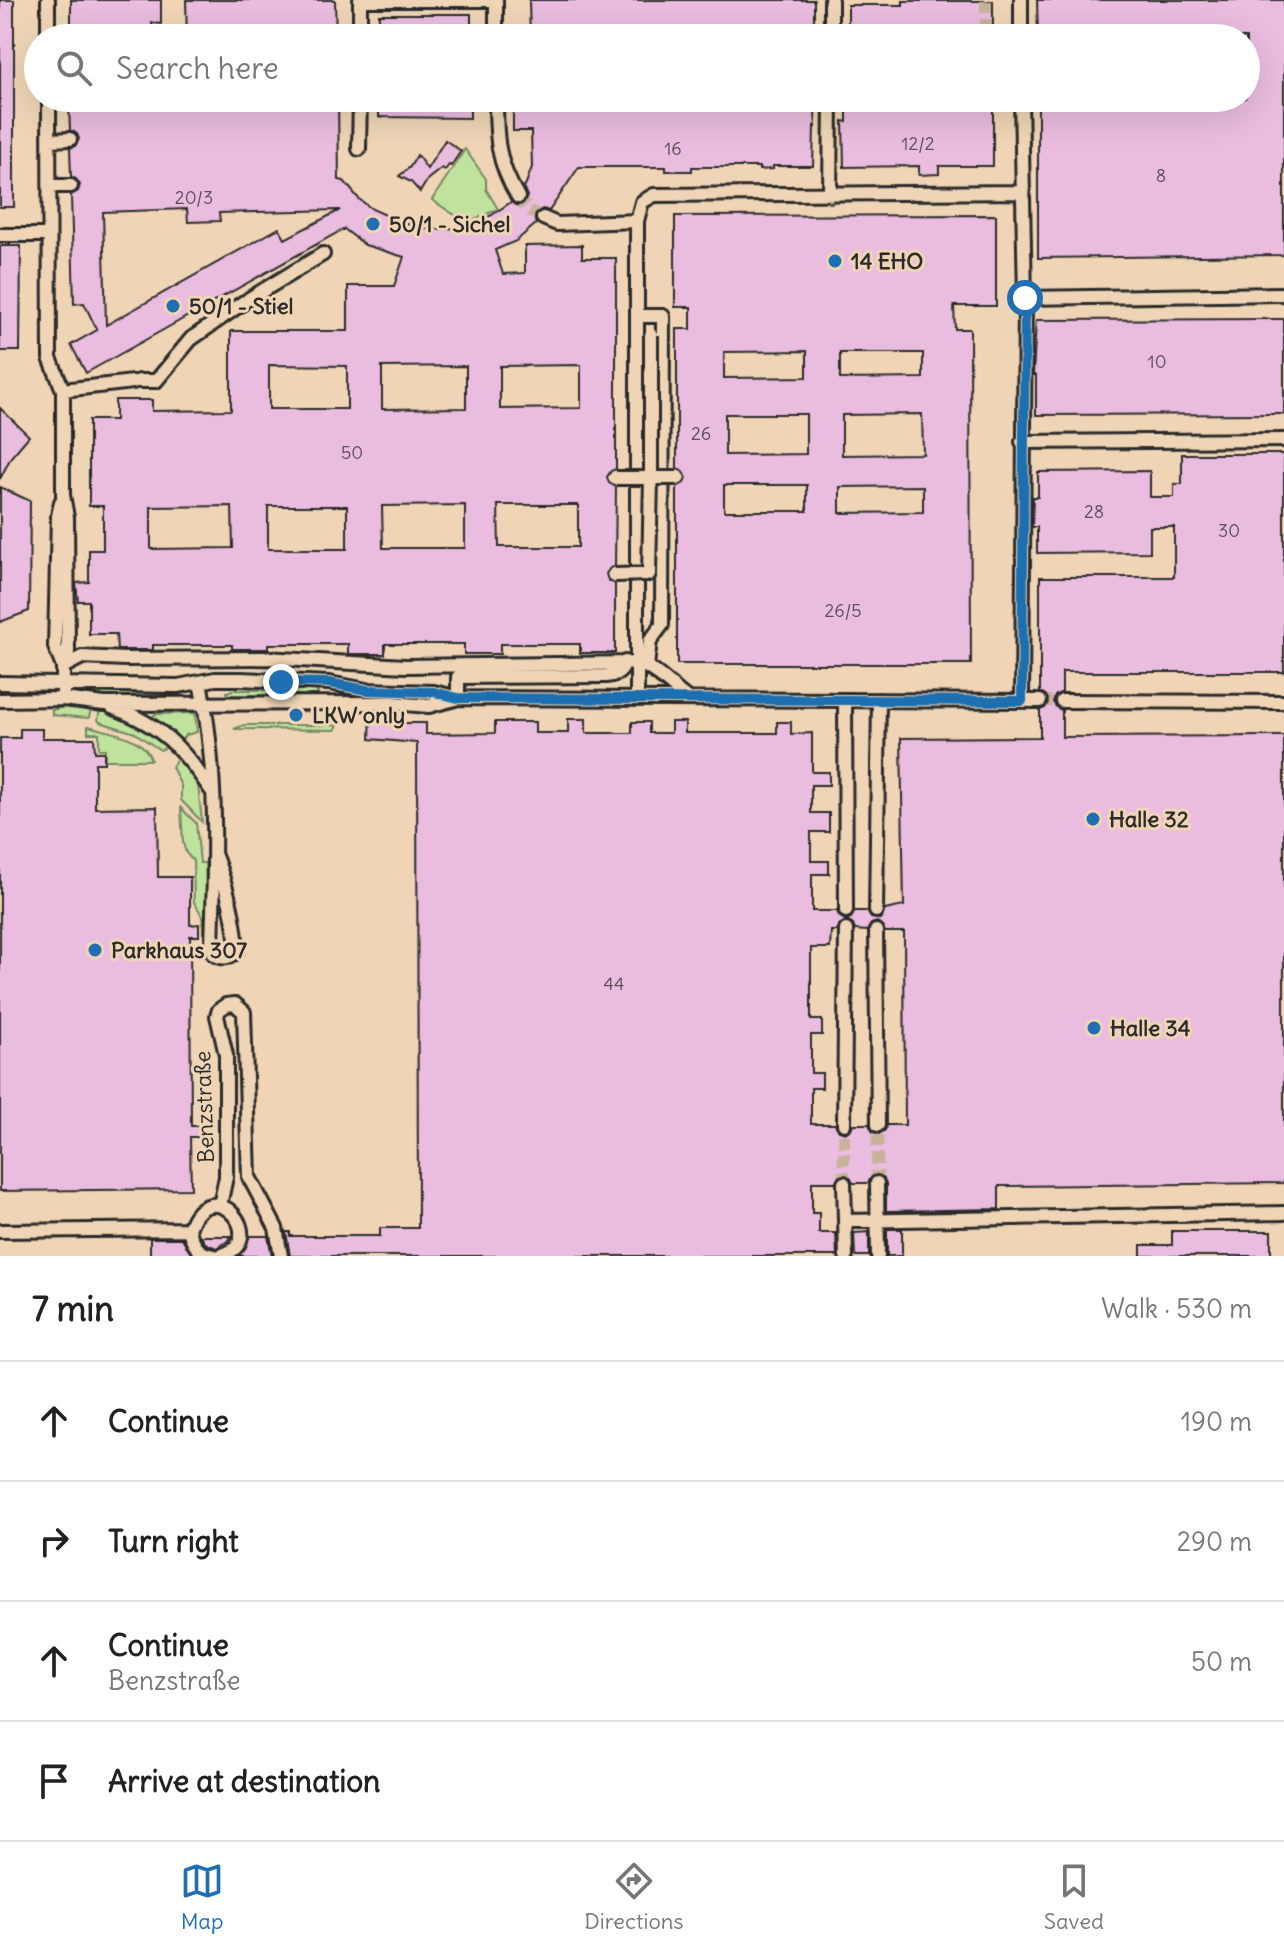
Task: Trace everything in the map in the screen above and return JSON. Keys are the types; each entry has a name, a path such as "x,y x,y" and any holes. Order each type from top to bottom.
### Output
{"street":[{"path":"48,0 48,24"},
{"path":"360,24 360,1 496,0 496,24"},
{"path":"831,0 831,24"},
{"path":"1021,0 1021,24"},
{"path":"49,112 50,358 63,390 63,495 58,516 62,618 68,652 63,667 63,692"},
{"path":"359,149 360,112"},
{"path":"494,112 501,163 518,197"},
{"path":"830,195 831,112"},
{"path":"1021,112 1025,298 1022,701"},
{"path":"50,140 70,139"},
{"path":"50,186 71,186"},
{"path":"458,698 458,677 615,675 637,664 662,625 651,316 637,221 642,202 654,195 1023,192"},
{"path":"543,218 557,224 637,221"},
{"path":"0,235 49,235"},
{"path":"63,390 156,381 191,339 323,254"},
{"path":"1025,298 1284,294"},
{"path":"615,575 649,574 651,316"},
{"path":"637,699 651,316"},
{"path":"1022,442 1284,440"},
{"path":"616,478 677,478"},
{"path":"63,667 82,657 265,658 406,666 637,664 688,699"},
{"path":"0,700 63,692 178,686 240,679 329,683 429,706 458,698 1040,701"},
{"path":"200,682 210,733 213,793 215,856 212,945 214,954 220,958 228,957 237,950 228,891 215,856"},
{"path":"0,683 63,692 146,721 169,737 193,763 213,793"},
{"path":"104,704 367,704 392,696"},
{"path":"845,700 846,911"},
{"path":"876,911 879,700"},
{"path":"1062,701 1284,702"},
{"path":"844,1124 846,930"},
{"path":"876,931 878,1125"},
{"name":"Benzstraße","path":"220,1205 226,1177 226,1055 217,1016 226,1005 235,1004 244,1012 249,1177 276,1228 281,1256"},
{"path":"844,1183 846,1256"},
{"path":"877,1183 878,1256"},
{"path":"220,1205 234,1213 241,1227 238,1243 217,1256 195,1247 189,1229 202,1209 220,1205"},
{"path":"845,1221 1284,1213"},
{"path":"0,1231 189,1229"}],"green space":[{"path":"465,149 486,179 486,189 498,209 467,223 432,200"},
{"path":"162,689 183,696 100,697 100,690"},
{"path":"315,690 318,693 228,695 227,692"},
{"path":"72,705 91,707 89,718 52,715 52,710"},
{"path":"100,709 140,723 172,746 160,750 135,733 100,722"},
{"path":"195,713 197,732 186,735 180,741 153,716 156,714"},
{"path":"244,725 338,725 335,730 234,729"},
{"path":"88,726 134,740 151,760 105,760 105,749 99,749 99,733 88,733"},
{"path":"180,754 198,785 202,822 181,800 181,786 172,767"},
{"path":"181,808 196,823 200,863 205,863 210,952 205,952 203,917 194,902 193,861 183,843"}],"building":[{"path":"0,0 14,0 14,207 0,207"},
{"path":"71,0 161,0 161,24 71,24"},
{"path":"186,0 335,0 336,24 187,24"},
{"path":"529,0 814,0 814,24 530,24"},
{"path":"1037,0 1284,0 1284,255 1038,258 1038,112 1260,112 1260,24 1038,24"},
{"path":"903,1 993,1 993,24 848,24 848,5 903,5"},
{"path":"379,14 471,14 471,24 379,24"},
{"path":"69,112 338,112 339,180 344,181 372,209 425,229 446,229 470,226 511,202 519,206 525,202 527,196 524,189 532,167 531,131 513,131 513,112 815,112 813,166 773,166 773,169 759,170 759,167 692,167 692,171 666,171 666,167 579,167 549,211 537,211 534,218 536,224 516,241 495,250 503,274 525,273 525,246 582,245 582,258 616,258 616,469 607,477 609,483 616,487 615,566 606,574 608,580 615,584 615,653 580,653 580,644 500,644 500,654 464,654 464,644 385,644 385,654 348,654 348,644 268,644 268,649 232,649 232,645 153,645 153,650 117,650 116,634 89,634 89,601 78,601 76,583 89,582 89,550 103,550 103,506 89,506 89,420 115,420 115,400 152,400 152,411 231,410 231,331 348,331 348,286 394,286 404,257 365,245 344,229 86,373 71,345 97,330 84,303 74,304 71,195 78,191 80,185 71,177 70,148 79,139 70,130","holes":["187,209 188,222 220,221 219,213 340,210 285,239 279,228 106,325 103,212","269,365 347,366 347,409 269,409","581,365 581,408 500,409 500,366","466,366 466,408 382,409 382,367","465,505 465,548 383,548 382,506","498,505 578,505 578,547 499,547","232,506 233,548 151,549 151,507","268,506 347,506 347,549 268,549"]},
{"path":"379,112 470,112 470,118 379,117"},
{"path":"847,112 993,112 993,166 939,166 939,174 919,175 919,166 844,167 843,121 847,122"},
{"path":"445,140 461,151 451,166 445,170 442,168 428,179 420,192 411,182 399,176 410,167 417,155 427,169"},
{"path":"996,215 996,306 954,306 955,329 970,329 971,664 677,664 677,487 684,483 686,477 677,469 677,329 691,329 691,307 675,307 675,216","holes":["807,351 807,377 724,378 724,352","840,353 923,353 923,378 840,379","725,414 806,414 806,454 725,455","922,414 923,454 842,455 842,415","724,485 807,485 807,511 724,511","923,486 923,512 840,513 840,487"]},
{"path":"0,246 21,246 20,351 0,351"},
{"path":"1284,319 1284,414 1036,415 1036,375 1033,375 1036,320"},
{"path":"0,408 29,436 11,457 0,479"},
{"path":"1182,454 1284,454 1284,672 1062,672 1062,692 1055,696 1053,702 1062,710 1062,737 1284,736 1284,1183 999,1186 999,1209 886,1211 886,1183 882,1176 873,1175 868,1183 853,1183 849,1176 843,1174 835,1182 812,1182 812,1213 819,1213 819,1233 836,1233 837,1256 290,1256 286,1232 290,1232 290,1236 380,1236 380,1228 418,1228 417,743 370,739 371,714 387,712 388,723 426,723 426,734 495,733 495,722 535,722 535,733 568,733 568,719 586,719 586,733 632,733 632,722 649,722 649,733 671,733 671,722 685,722 685,733 777,733 777,722 791,722 791,734 812,733 812,772 829,772 829,785 811,785 811,813 829,813 829,832 811,832 811,861 829,861 829,874 812,874 812,911 837,911 845,920 851,918 855,911 867,911 871,918 880,919 885,910 904,906 901,738 1040,737 1040,710 1049,702 1047,696 1040,692 1040,577 1174,577 1174,527 1150,527 1150,552 1037,553 1037,527 1032,527 1033,497 1038,497 1038,472 1150,471 1150,497 1174,497 1174,484 1182,484","holes":["847,921 855,930 867,931 871,924 877,922 885,932 904,932 905,1125 887,1125 879,1134 873,1132 869,1124 853,1124 845,1133 839,1131 835,1124 811,1124 811,1088 822,1088 822,1073 811,1073 811,1035 822,1035 822,1020 811,1020 811,948 830,948 831,931 837,931 839,925"]},
{"path":"0,487 30,501 29,611 0,622"},
{"name":"Parkhaus 307","path":"20,729 42,729 42,738 94,738 95,752 104,752 104,763 95,763 95,808 157,807 158,877 190,877 190,925 199,924 199,936 190,936 191,1126 200,1126 200,1137 190,1137 191,1189 0,1191 0,738 20,738"},
{"path":"887,1229 902,1229 902,1256 887,1256"},
{"path":"1172,1231 1271,1231 1271,1256 1141,1256 1141,1245 1172,1245"},
{"path":"869,1232 869,1256 855,1256 854,1233"},
{"path":"201,1236 231,1236 216,1248 205,1243"},
{"path":"250,1236 268,1236 272,1256 239,1256"},
{"path":"150,1238 182,1238 193,1256 150,1256"}],"tunnel":[{"path":"986,1 986,24"},
{"path":"518,197 528,210 543,218"},
{"path":"1040,701 1062,701"},
{"path":"844,1124 844,1183"},
{"path":"877,1183 878,1125"}],"place":[{"name":"50/1 - Sichel","path":"373,224"},
{"name":"14 EHO","path":"835,261"},
{"name":"50/1 - Stiel","path":"173,306"},
{"name":"LKW only","path":"296,715"},
{"name":"Halle 32","path":"1093,819"},
{"name":"Parkhaus 307","path":"95,950"},
{"name":"Halle 34","path":"1094,1028"}],"route":[{"path":"281,682 434,692 458,698 1022,701 1025,298"}]}
